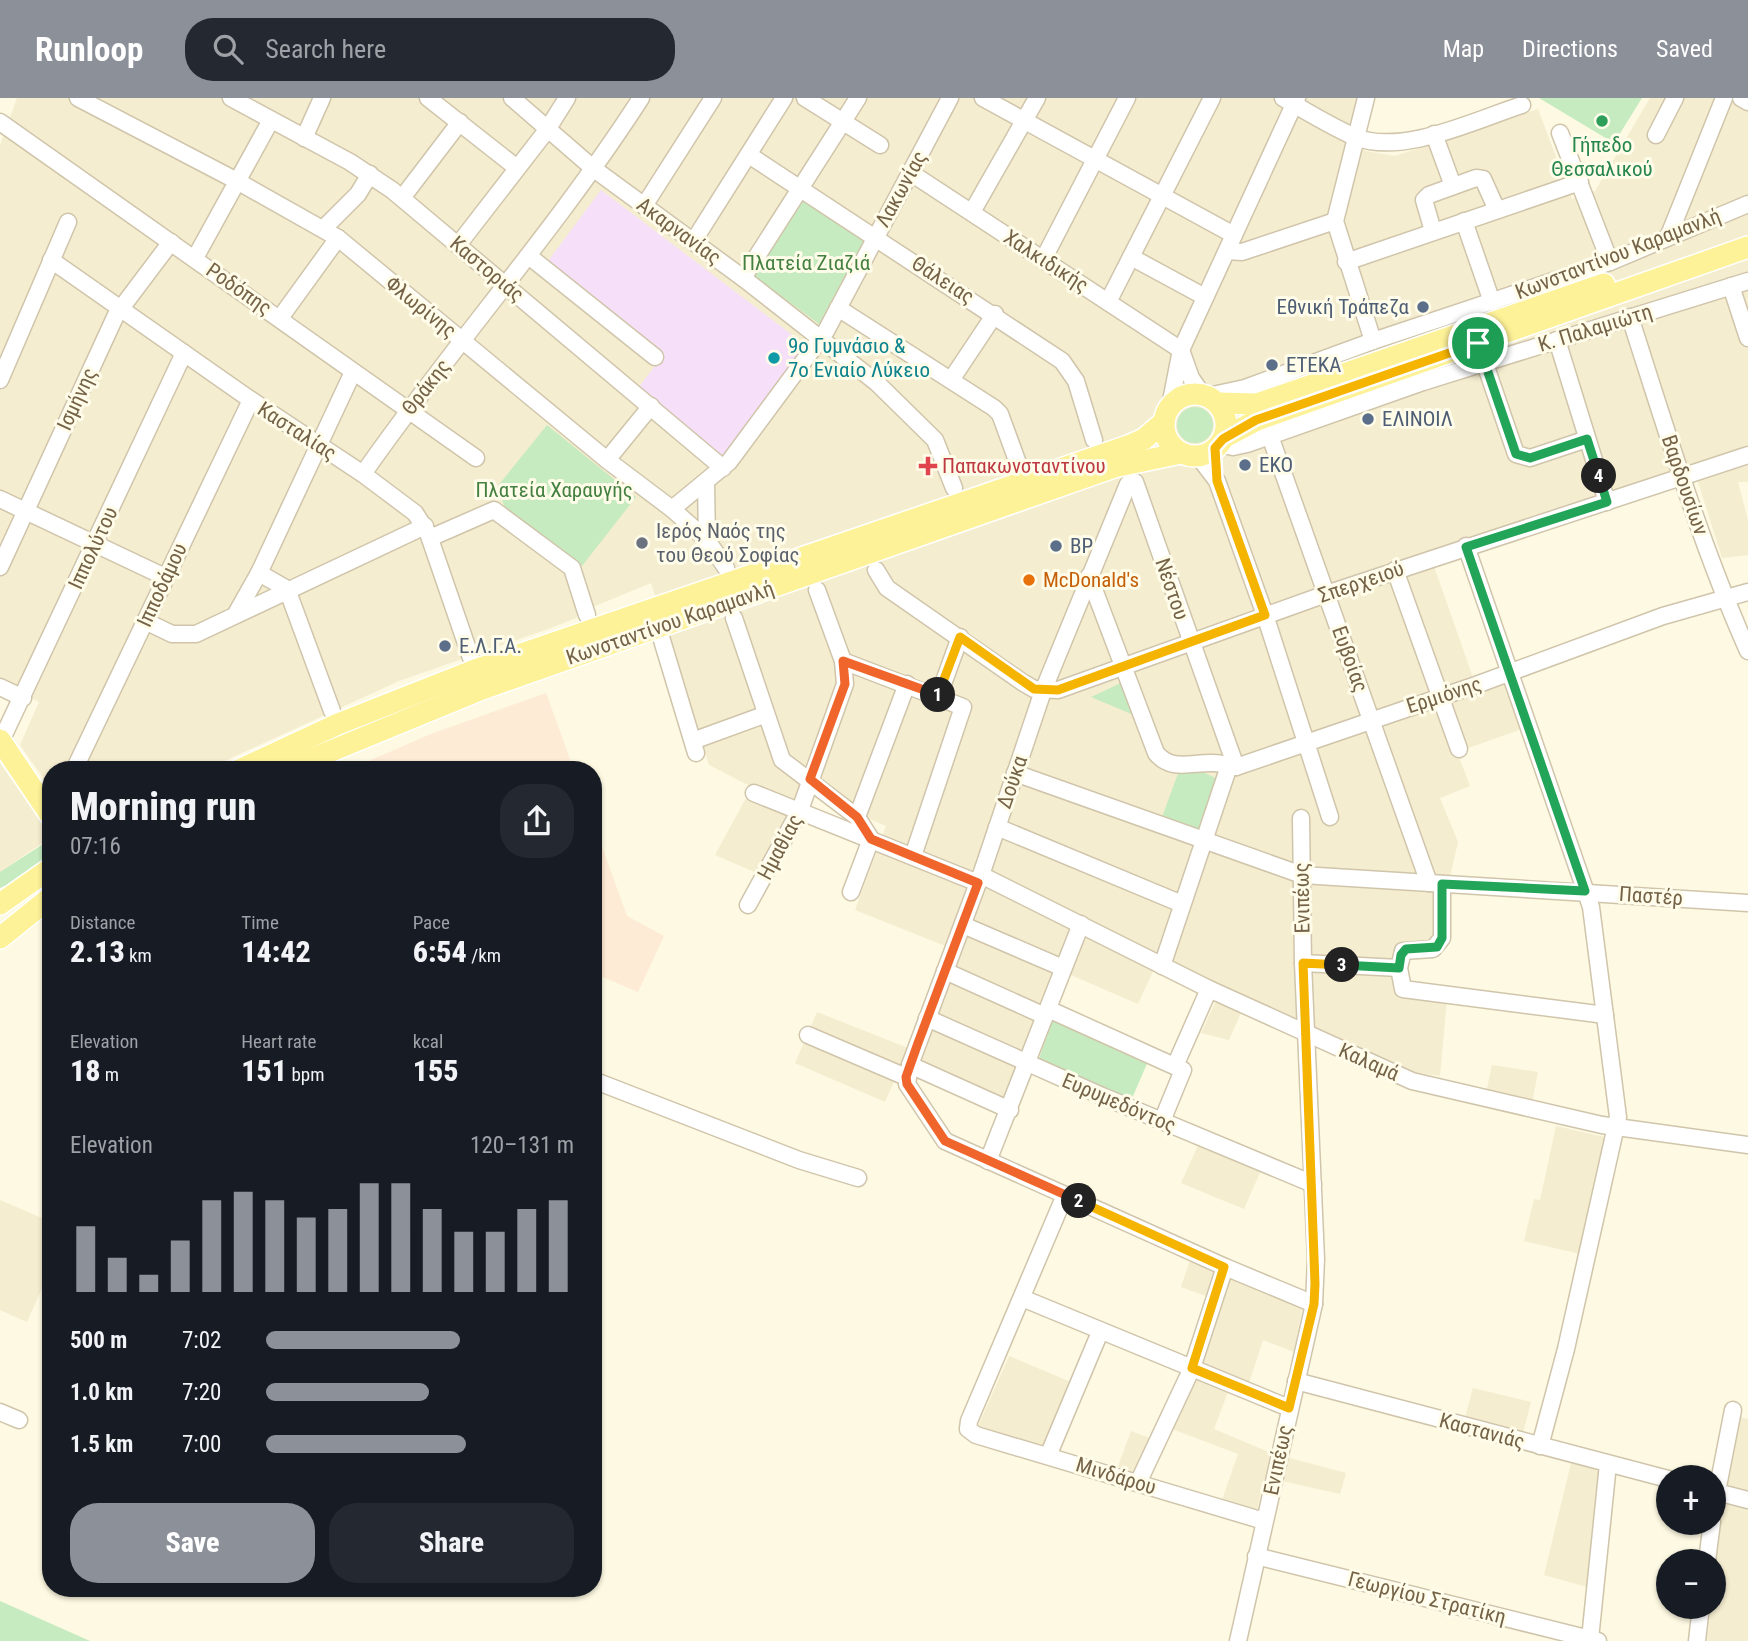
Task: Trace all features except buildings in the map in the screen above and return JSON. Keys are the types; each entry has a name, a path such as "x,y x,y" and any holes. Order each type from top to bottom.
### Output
{"main road":[{"name":"Κωνσταντίνου Καραμανλή","path":"258,761 338,724 719,576 1128,446 1144,439 1184,395 1257,404 1551,300 1748,237"},
{"name":"Κωνσταντίνου Καραμανλή","path":"306,761 442,704 661,634 1114,467 1207,448 1256,420 1481,353 1748,247"},
{"path":"1167,414 1167,438 1207,448 1225,418 1209,398"},
{"path":"0,741 42,802"},
{"path":"33,787 42,794"},
{"path":"4,899 42,874"},
{"path":"0,938 42,904"}],"street":[{"name":"Φλωρίνης","path":"78,98 237,181 338,238 707,540 719,576"},
{"name":"Καστοριάς","path":"231,98 249,102 271,120 370,174 402,198 723,468"},
{"path":"304,138 322,98"},
{"path":"428,98 517,169"},
{"name":"Ακαρνανίας","path":"512,98 594,169 743,278 877,383 928,431 943,457 954,488"},
{"path":"458,244 547,130 567,98"},
{"name":"Θράκης","path":"363,474 408,409 530,257 594,169 641,98"},
{"path":"644,206 713,98"},
{"path":"694,242 784,98"},
{"path":"805,98 880,145"},
{"path":"743,278 858,98"},
{"name":"Λακωνίας","path":"672,509 723,468 820,339 950,98"},
{"path":"983,98 1162,196 1242,252 1335,221"},
{"path":"972,212 1037,98"},
{"path":"1044,258 1127,98"},
{"path":"1108,302 1212,98"},
{"path":"1366,98 1335,221 1373,341"},
{"path":"1656,135 1675,98"},
{"path":"1669,235 1724,98"},
{"path":"1741,98 1748,102"},
{"path":"1167,414 1181,350 1291,100 1356,137 1379,143 1406,142 1522,105"},
{"path":"195,258 271,120"},
{"name":"Ροδόπης","path":"0,122 477,458"},
{"path":"402,198 460,122"},
{"path":"1560,133 1611,262"},
{"path":"1434,134 1453,186"},
{"name":"Θάλειας","path":"749,155 1052,352 1072,371 1094,440"},
{"name":"Χαλκιδικής","path":"911,173 1181,350"},
{"path":"323,229 358,194 370,174"},
{"path":"1433,231 1424,200 1429,195 1453,186 1483,179 1497,210"},
{"path":"1346,262 1580,182"},
{"name":"Κωνσταντίνου Καραμανλή","path":"1209,398 1255,385 1373,341 1611,262 1669,235 1748,204"},
{"path":"1464,221 1492,302"},
{"path":"0,380 68,222"},
{"path":"280,318 338,238"},
{"name":"Ισμήνης","path":"0,567 120,308 171,242"},
{"path":"530,257 655,357"},
{"path":"1131,257 1205,298"},
{"name":"Κασταλίας","path":"51,260 251,400 363,474 415,513 428,532 471,658"},
{"name":"Κ. Παλαμιώτη","path":"1207,448 1237,446 1270,436 1481,353 1557,340 1748,281"},
{"path":"1731,286 1748,338"},
{"path":"838,309 951,380 999,414 1018,466"},
{"path":"951,380 995,314"},
{"name":"Βαρδουσίων","path":"1630,317 1681,477 1724,597 1748,650"},
{"path":"1557,340 1607,502"},
{"path":"1181,350 1189,373 1209,398"},
{"name":"Ιππολύτου","path":"0,741 23,698 184,353"},
{"path":"1481,353 1516,454 1530,458 1587,439"},
{"path":"237,612 259,573 353,372"},
{"name":"Ιπποδάμου","path":"78,761 251,400"},
{"path":"607,460 651,406"},
{"name":"Ευβοίας","path":"1270,436 1435,884 1443,918 1440,944 1433,949 1406,949 1401,955 1399,968"},
{"path":"1207,448 1265,615 1330,817"},
{"name":"Σπερχειού","path":"1044,691 1058,690 1395,570 1748,455"},
{"path":"706,483 707,540"},
{"name":"Δούκα","path":"908,1075 1044,691 1089,576 1131,483"},
{"name":"Νέστου","path":"1131,483 1236,766"},
{"path":"0,499 165,577"},
{"path":"145,621 172,634 188,635 287,589 428,532 494,510 572,568 587,615"},
{"path":"1466,547 1591,907 1617,1108 1616,1127 1566,1349 1540,1446"},
{"path":"876,570 887,588 1023,682 1044,691"},
{"path":"1395,570 1460,750"},
{"path":"259,573 287,589 332,711"},
{"path":"1089,576 1151,744 1161,759 1175,766 1216,763 1236,766 1203,841 1162,966"},
{"name":"Ημαθίας","path":"748,905 800,810 845,684 843,661 817,590"},
{"name":"Ερμιόνης","path":"1236,766 1724,597 1748,592"},
{"path":"734,618 764,715 782,760 857,817 871,839 851,892"},
{"path":"661,634 697,746 764,715"},
{"path":"939,695 960,637"},
{"path":"843,661 939,695 963,707 913,856"},
{"path":"857,817 907,684"},
{"path":"0,687 23,698"},
{"name":"Παστέρ","path":"1015,773 1302,875 1748,903"},
{"name":"Καλαμά","path":"754,793 979,879 1081,924 1308,1036 1412,1081 1616,1127 1748,1144"},
{"name":"Ενιπέως","path":"1238,1641 1314,1304 1313,1184 1303,963 1301,818"},
{"path":"997,827 1182,904"},
{"path":"988,1161 1081,924"},
{"path":"963,925 1063,968"},
{"path":"1303,963 1399,968 1400,986 1407,992 1605,1015"},
{"path":"945,971 1183,1070 1162,1121"},
{"path":"1175,1066 1209,989"},
{"name":"Ευρυμεδόντος","path":"928,1018 1028,1064 1313,1184"},
{"path":"808,1035 908,1075 1010,1110"},
{"path":"908,1075 945,1141 1224,1267 1314,1304"},
{"path":"602,1083 799,1160 858,1178"},
{"path":"1065,1195 1022,1298 1289,1408"},
{"path":"1138,1483 1192,1368 1224,1267"},
{"name":"Μινδάρου","path":"1022,1298 968,1429 975,1435 1265,1521"},
{"path":"1048,1456 1100,1332"},
{"name":"Καστανιάς","path":"1296,1381 1656,1476"},
{"path":"1721,1465 1733,1410"},
{"path":"0,1412 19,1420"},
{"path":"1594,1640 1608,1464"},
{"path":"1726,1495 1748,1500"},
{"name":"Γεωργίου Στρατίκη","path":"1256,1556 1594,1640"},
{"path":"1697,1641 1700,1619"}],"shaded area":[{"path":"17,98 1359,98 1348,144 1366,151 1395,156 1538,109 1572,199 1595,191 1650,98 1729,98 1748,109 1748,482 1738,482 1748,520 1748,555 1722,558 1693,466 1429,552 1478,692 1505,683 1522,729 1457,752 1470,786 1440,798 1458,842 1450,877 1434,877 1433,944 1398,943 1396,996 1447,999 1440,1076 1405,1071 1247,999 1229,1040 1201,1033 1222,988 1159,958 1138,1004 1057,969 1007,1106 904,1059 885,1102 795,1063 817,1012 918,1052 958,951 855,910 886,826 858,814 807,772 790,818 759,874 715,855 752,787 709,765 651,583 578,613 576,618 551,628 399,681 225,761 42,761 42,776 20,745 39,702 0,682 0,145"},
{"path":"601,190 811,349 726,459 638,388 662,357 545,265"},
{"path":"546,693 571,761 369,761 431,734"},
{"path":"0,763 42,824 42,843 0,872"},
{"path":"602,847 627,916 664,936 638,992 602,977"},
{"path":"1492,1065 1538,1072 1532,1103 1486,1093"},
{"path":"1556,1126 1605,1137 1580,1254 1524,1241 1534,1199 1540,1200"},
{"path":"1200,1141 1262,1168 1244,1209 1181,1183"},
{"path":"0,1200 42,1218 42,1288 27,1322 0,1310"},
{"path":"1190,1260 1302,1309 1294,1352 1263,1340 1247,1389 1231,1384 1214,1429 1271,1453 1346,1473 1340,1494 1265,1477 1257,1510 1222,1500 1238,1454 1172,1429 1200,1368 1222,1302 1181,1287"},
{"path":"1009,1356 1071,1382 1044,1447 978,1426"},
{"path":"1473,1388 1531,1402 1522,1437 1464,1421"},
{"path":"1738,1417 1748,1419 1748,1641 1707,1641 1710,1619 1726,1619 1726,1549 1717,1549 1719,1535 1726,1535 1726,1478"},
{"path":"1131,1431 1152,1439 1135,1475 1117,1469"},
{"path":"1571,1463 1601,1470 1587,1587 1544,1575"}],"green space":[{"name":"Γήπεδο Θεσσαλικού","path":"1539,98 1642,98 1614,143"},
{"name":"Πλατεία Ζιαζιά","path":"800,197 866,237 819,324 751,274"},
{"path":"1195,407 1208,412 1213,425 1208,438 1195,443 1182,438 1177,425 1182,412"},
{"name":"Πλατεία Χαραυγής","path":"547,425 636,497 582,566 507,513 497,487"},
{"path":"1123,682 1136,716 1091,697"},
{"path":"1180,768 1196,769 1220,780 1200,835 1161,820"},
{"path":"42,845 42,861 33,870 0,888 0,872"},
{"path":"1054,1016 1149,1059 1130,1103 1037,1064"},
{"path":"0,1601 90,1641 0,1641"}],"place":[{"name":"Γήπεδο Θεσσαλικού","path":"1602,121"},
{"name":"Εθνική Τράπεζα","path":"1423,307"},
{"name":"9ο Γυμνάσιο & 7ο Ενιαίο Λύκειο","path":"774,358"},
{"name":"ΕΤΕΚΑ","path":"1272,365"},
{"name":"ΕΛΙΝΟΙΛ","path":"1368,419"},
{"name":"EKO","path":"1245,465"},
{"name":"Παπακωνσταντίνου","path":"928,466"},
{"name":"Ιερός Ναός της του Θεού Σοφίας","path":"642,543"},
{"name":"BP","path":"1056,546"},
{"name":"McDonald's","path":"1029,580"},
{"name":"Ε.Λ.Γ.Α.","path":"445,646"}],"route":[{"path":"1478,343 1516,454 1530,458 1587,439 1607,502 1466,547 1585,891 1442,884 1442,938 1437,947 1406,949 1401,955 1399,968 1303,963 1316,1259 1314,1304 1289,1408 1192,1368 1224,1267 945,1141 938,1134 923,1105 910,1091 906,1077 978,883 871,839 866,827 857,817 810,779 845,684 847,676 843,661 939,695 960,637 1034,689 1058,690 1265,615 1217,481 1215,448 1223,439 1256,420 1478,343"}]}
